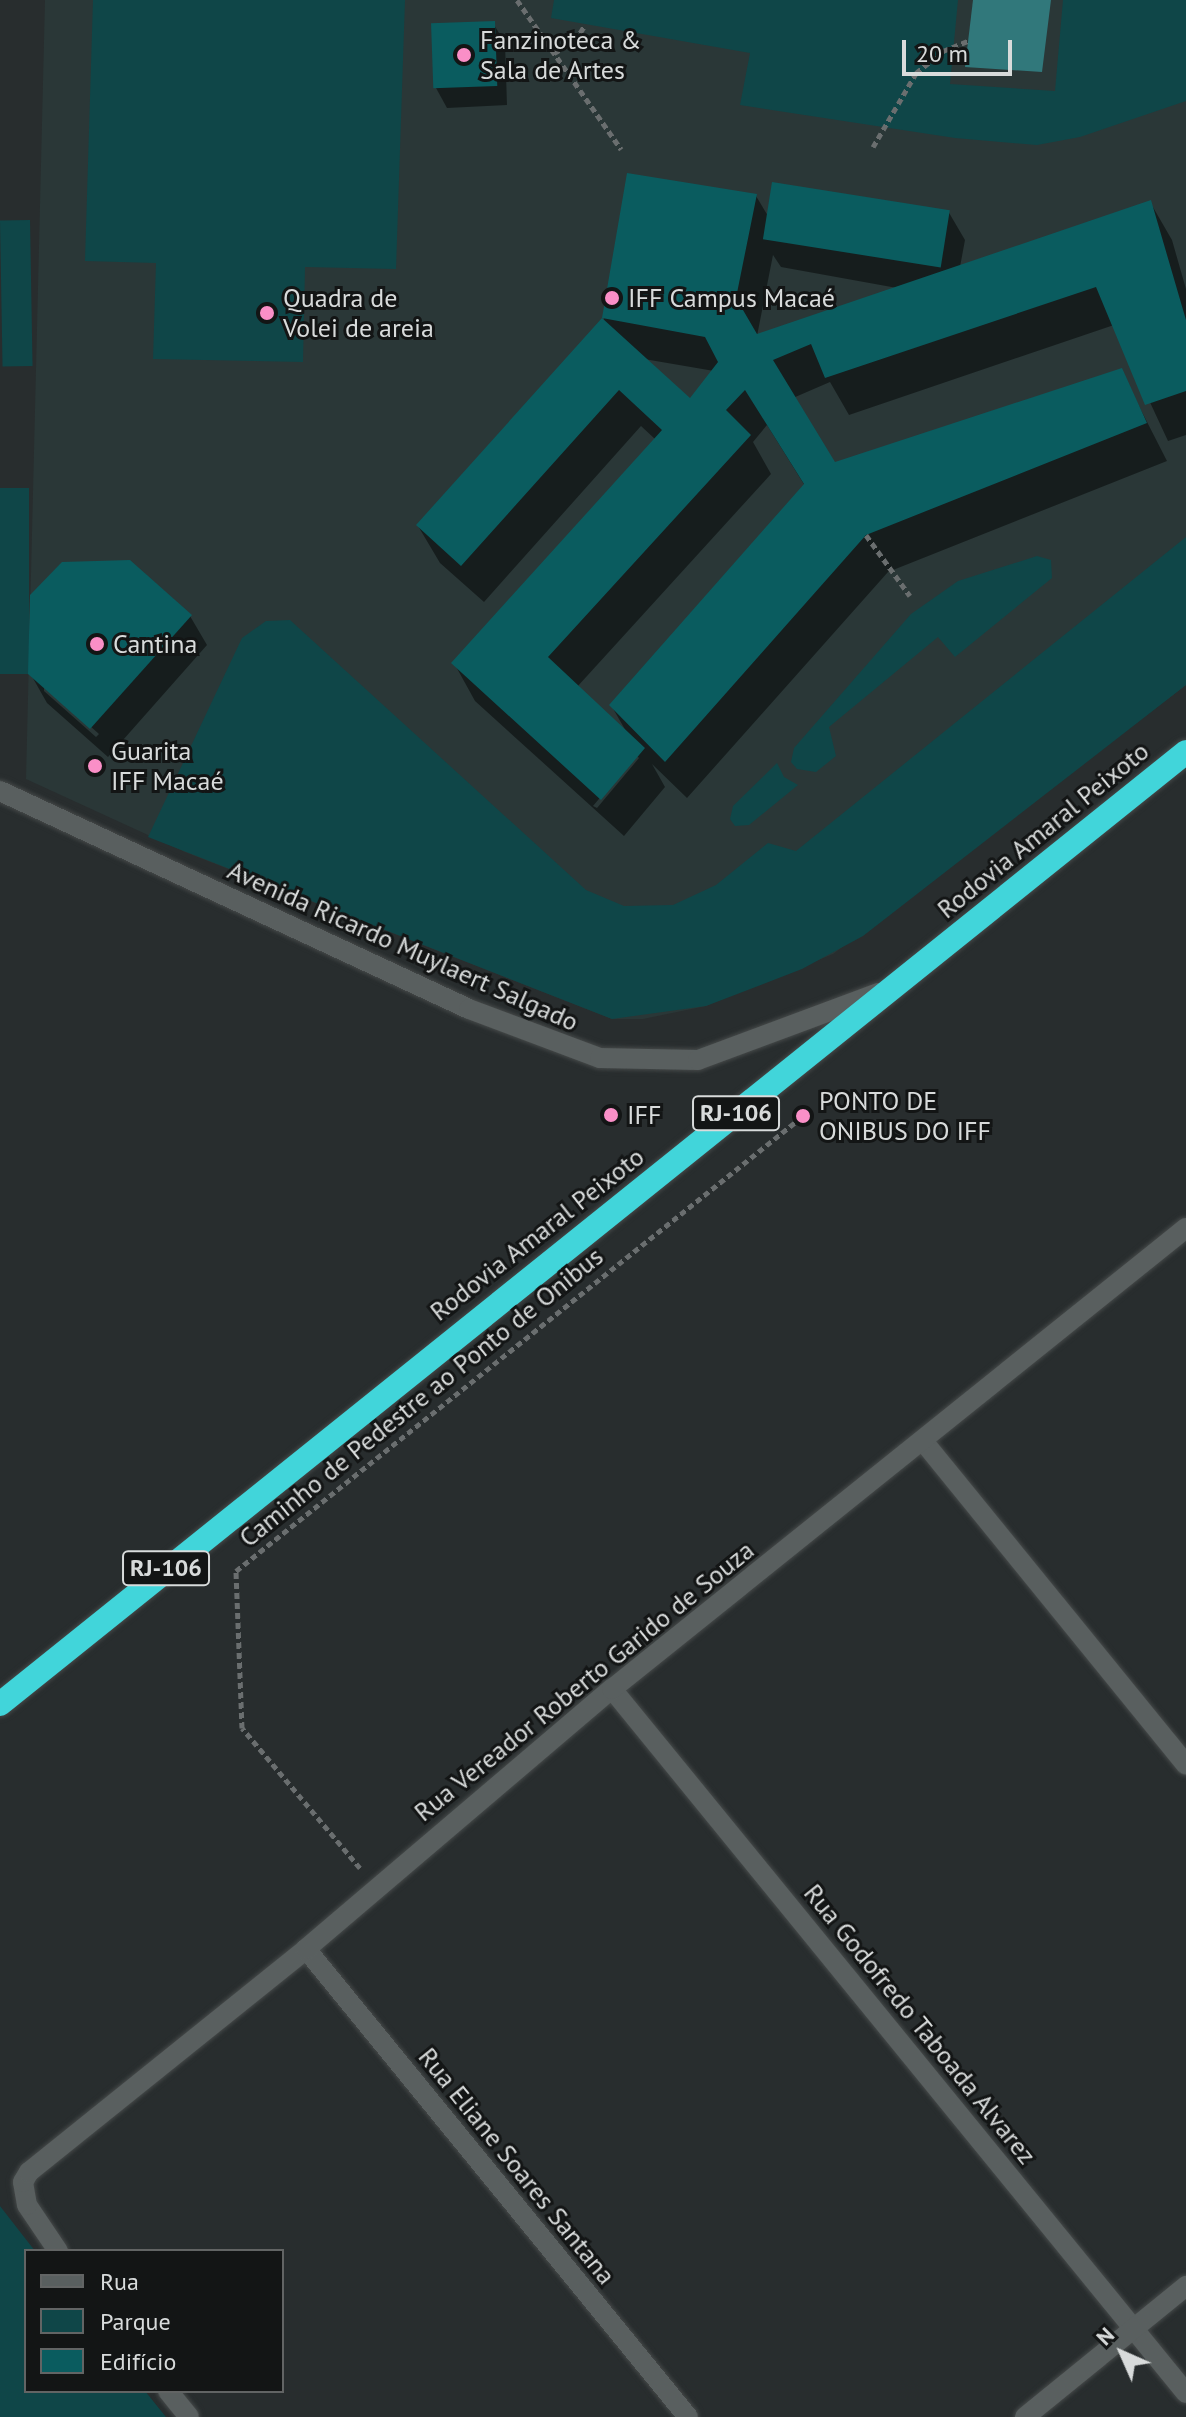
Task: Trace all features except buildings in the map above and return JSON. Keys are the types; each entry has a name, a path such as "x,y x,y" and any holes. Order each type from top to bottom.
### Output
{"highway":[{"name":"Rodovia Amaral Peixoto","path":"0,1704 1186,752"}],"street":[{"name":"Avenida Ricardo Muylaert Salgado","path":"0,791 469,1009 600,1058 665,1063 726,1053 889,989"},
{"name":"Rua Vereador Roberto Garido de Souza","path":"56,2249 33,2219 23,2182 29,2172 306,1949 612,1689 1186,1228"},
{"path":"923,1441 1186,1765"},
{"name":"Rua Godofredo Taboada Alvarez","path":"612,1689 1186,2393"},
{"name":"Rua Eliane Soares Santana","path":"306,1949 688,2417"},
{"path":"1025,2417 1186,2286"},
{"path":"170,2393 189,2417"}],"path":[{"path":"517,0 621,149"},
{"path":"554,53 586,26"},
{"path":"873,147 916,73 943,51 968,41"},
{"path":"866,535 910,596"},
{"name":"Caminho de Pedestre ao Ponto de Onibus","path":"376,1887 242,1728 236,1571 803,1116"}],"shaded area":[{"name":"IFF Campus Macaé","path":"45,0 1186,0 1186,685 833,954 706,1006 643,1019 612,1019 185,852 26,779"},
{"path":"973,0 1051,0 1042,72 965,67"}],"green space":[{"path":"93,0 405,0 396,269 305,267 303,362 153,359 156,263 85,261"},
{"path":"554,0 958,0 950,84 1055,91 1063,0 1186,0 1186,101 1080,137 1037,145 955,138 740,105 750,53 551,18"},
{"path":"30,220 33,366 3,367 0,221"},
{"path":"0,488 29,488 29,674 0,674"},
{"path":"1186,537 1186,685 863,936 802,969 706,1006 612,1019 148,837 242,638 266,621 290,620 586,890 624,906 673,905 716,885 768,843 796,851"},
{"path":"1037,556 1051,560 1052,578 955,657 938,637 829,727 836,756 816,772 797,769 791,762 794,748 911,614 958,581"},
{"path":"777,763 784,777 798,785 749,825 735,826 730,819 733,806"},
{"path":"0,2206 33,2249 24,2249 24,2393 147,2393 166,2417 0,2417"}],"place":[{"name":"Fanzinoteca & Sala de Artes","path":"464,55"},
{"name":"IFF Campus Macaé","path":"612,298"},
{"name":"Quadra de Volei de areia","path":"267,313"},
{"name":"Cantina","path":"97,644"},
{"name":"Guarita IFF Macaé","path":"95,766"},
{"name":"IFF","path":"611,1115"},
{"name":"PONTO DE ONIBUS DO IFF","path":"803,1116"}]}
